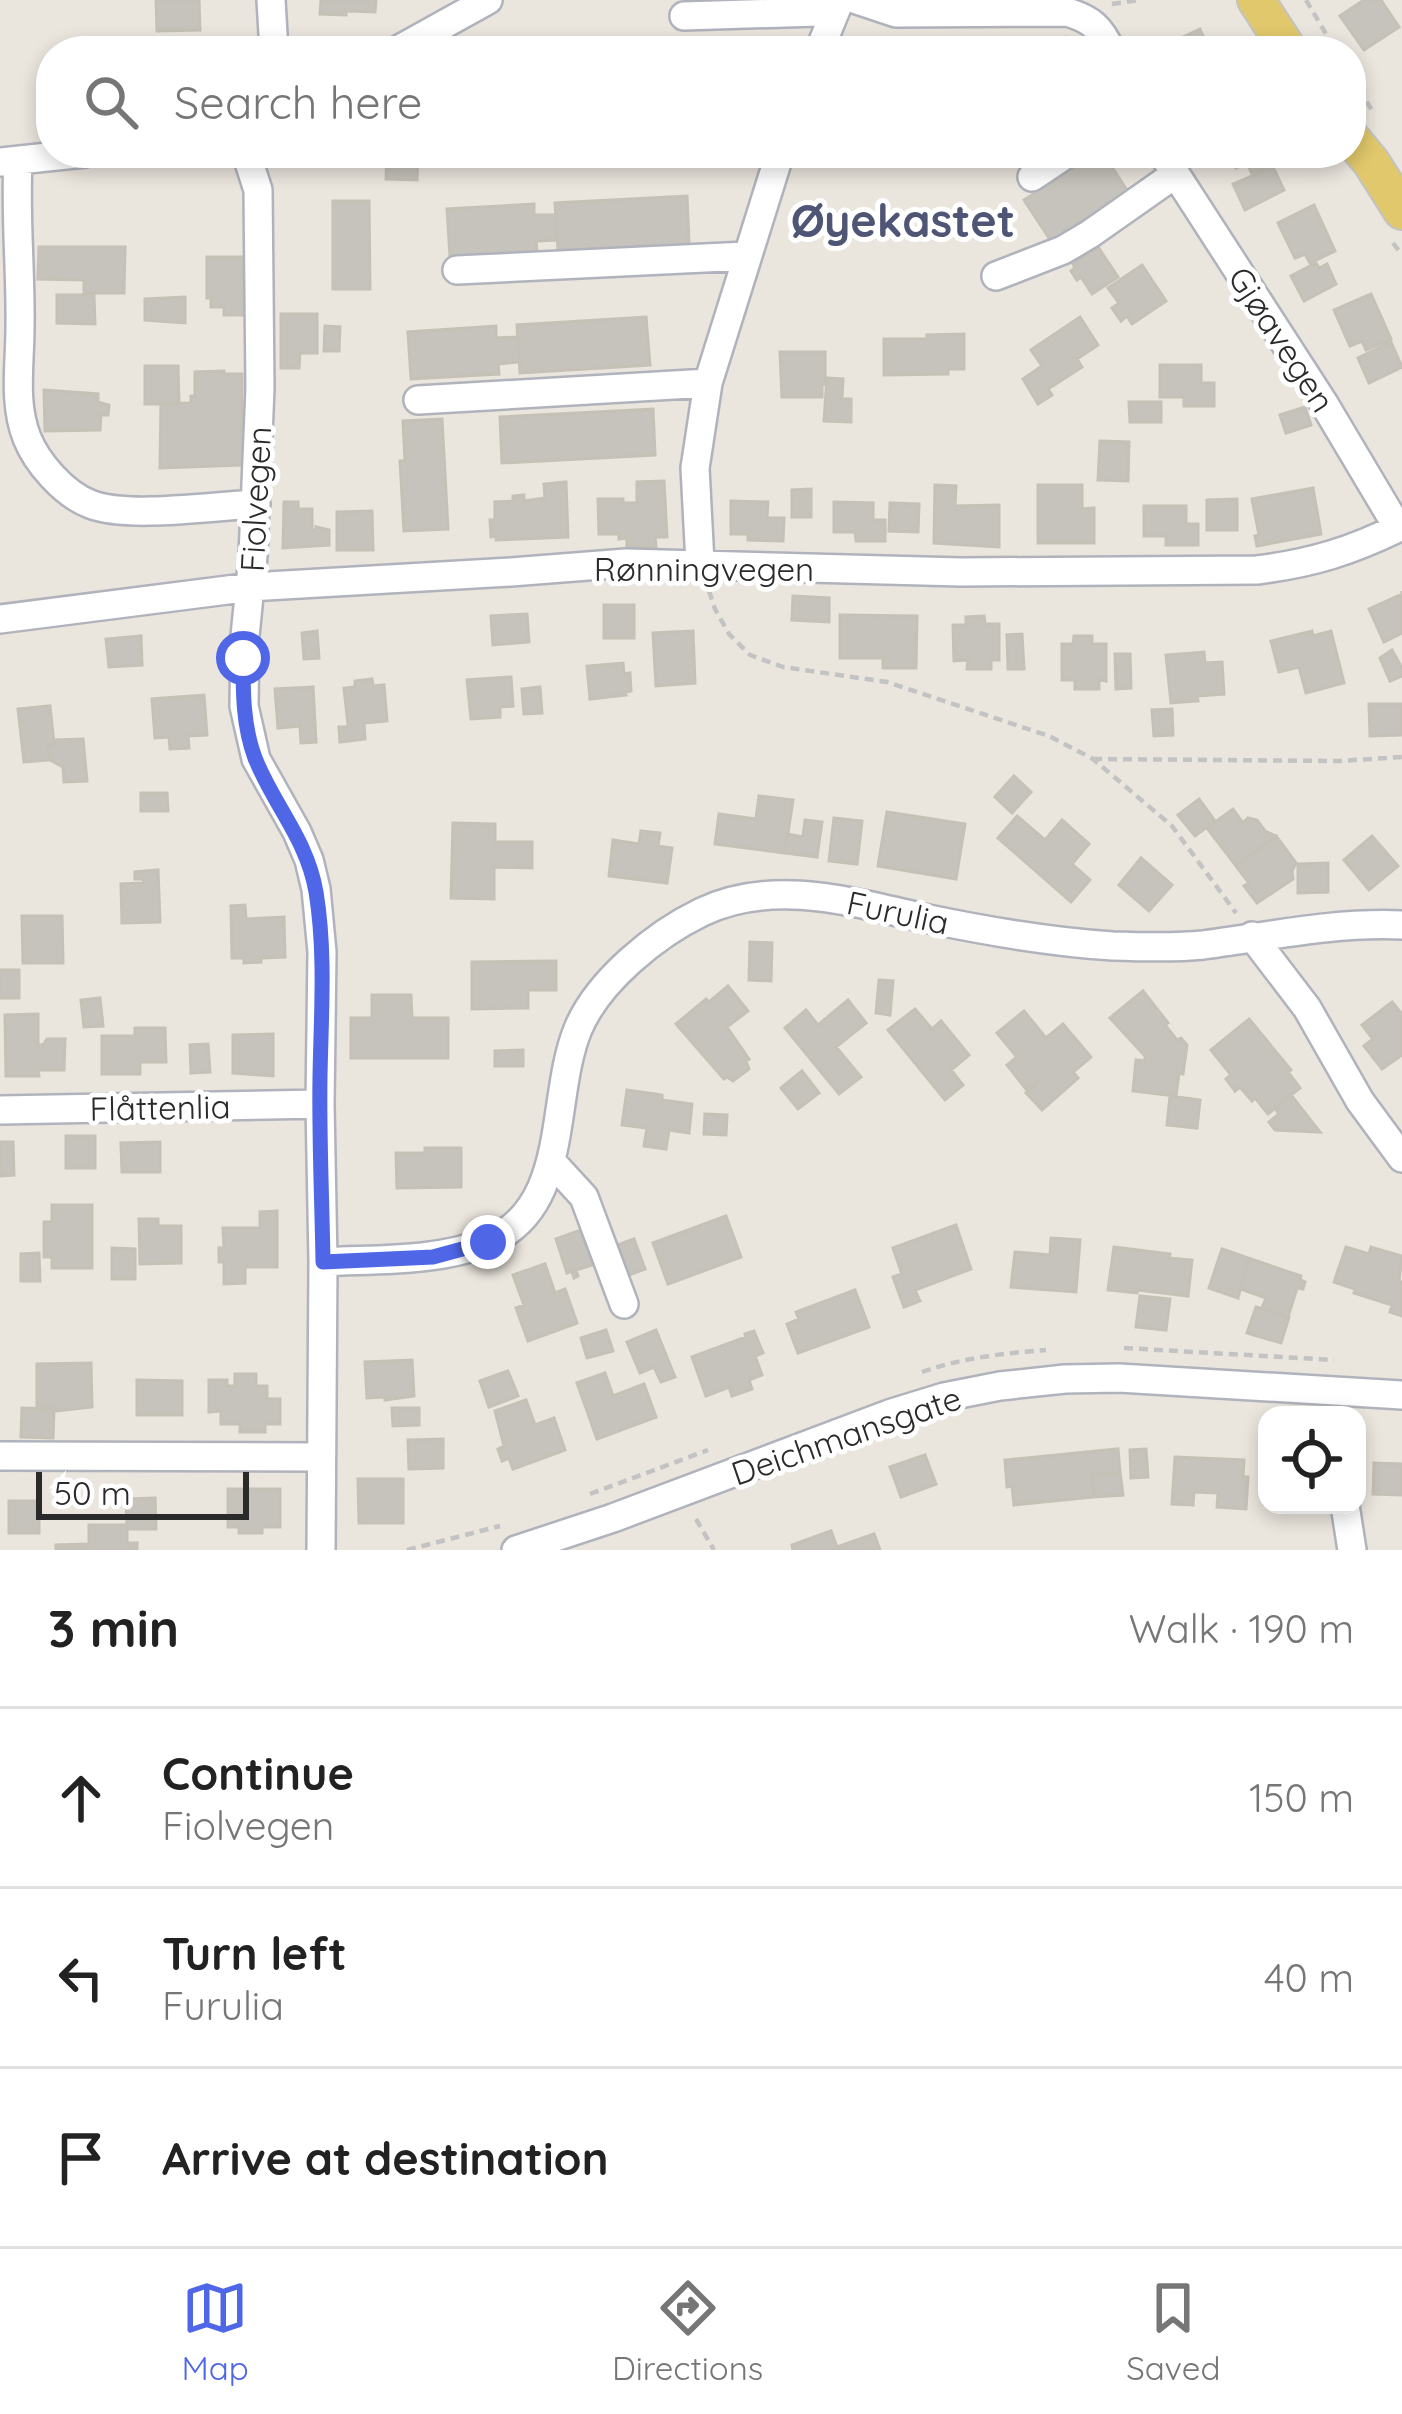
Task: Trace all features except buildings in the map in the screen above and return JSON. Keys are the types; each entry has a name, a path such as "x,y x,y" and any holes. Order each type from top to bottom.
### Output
{"main road":[{"path":"1256,0 1279,36"},
{"path":"1283,0 1304,36"},
{"path":"1366,157 1402,211"}],"street":[{"path":"271,0 273,36"},
{"path":"423,36 488,0"},
{"path":"684,16 818,12 844,5 896,13 1067,12 1087,18 1104,36"},
{"path":"827,36 844,5"},
{"path":"9,162 16,200 18,392 27,437 37,454 72,494 106,508 256,504"},
{"name":"Fiolvegen","path":"251,168 258,190 260,388 244,706 262,772 303,846 316,890 322,952 321,1550"},
{"path":"700,563 695,469 708,383 775,168"},
{"path":"1032,177 1046,168"},
{"path":"996,276 1076,242 1163,168"},
{"name":"Gjøavegen","path":"1171,168 1400,527"},
{"path":"458,271 746,256"},
{"path":"418,400 708,383"},
{"name":"Rønningvegen","path":"0,619 250,587 626,562 961,572 1257,570 1306,564 1352,550 1400,527"},
{"name":"Furulia","path":"323,1262 433,1257 488,1242 522,1221 540,1193 551,1161 578,1028 602,990 628,962 663,937 700,913 734,900 791,894 852,900 1019,936 1113,946 1199,945 1368,924 1402,926"},
{"path":"1252,936 1307,1008 1360,1101 1402,1158"},
{"name":"Flåttenlia","path":"0,1110 320,1104"},
{"path":"551,1161 584,1197 624,1304"},
{"name":"Deichmansgate","path":"516,1550 892,1413 1000,1386 1065,1378 1119,1378 1331,1402 1402,1395"},
{"path":"0,1456 321,1457"},
{"path":"1347,1514 1352,1550"}],"path":[{"path":"1306,0 1327,36"},
{"path":"700,563 715,609 729,634 751,655 783,667 887,682 1049,736 1093,759 1172,826 1252,936"},
{"path":"1093,759 1402,757"},
{"path":"681,1493 714,1550"}],"district":[{"name":"Øyekastet","path":"903,220"}],"route":[{"path":"243,658 248,732 268,785 309,860 320,919 323,1262 433,1257 488,1242"}]}
